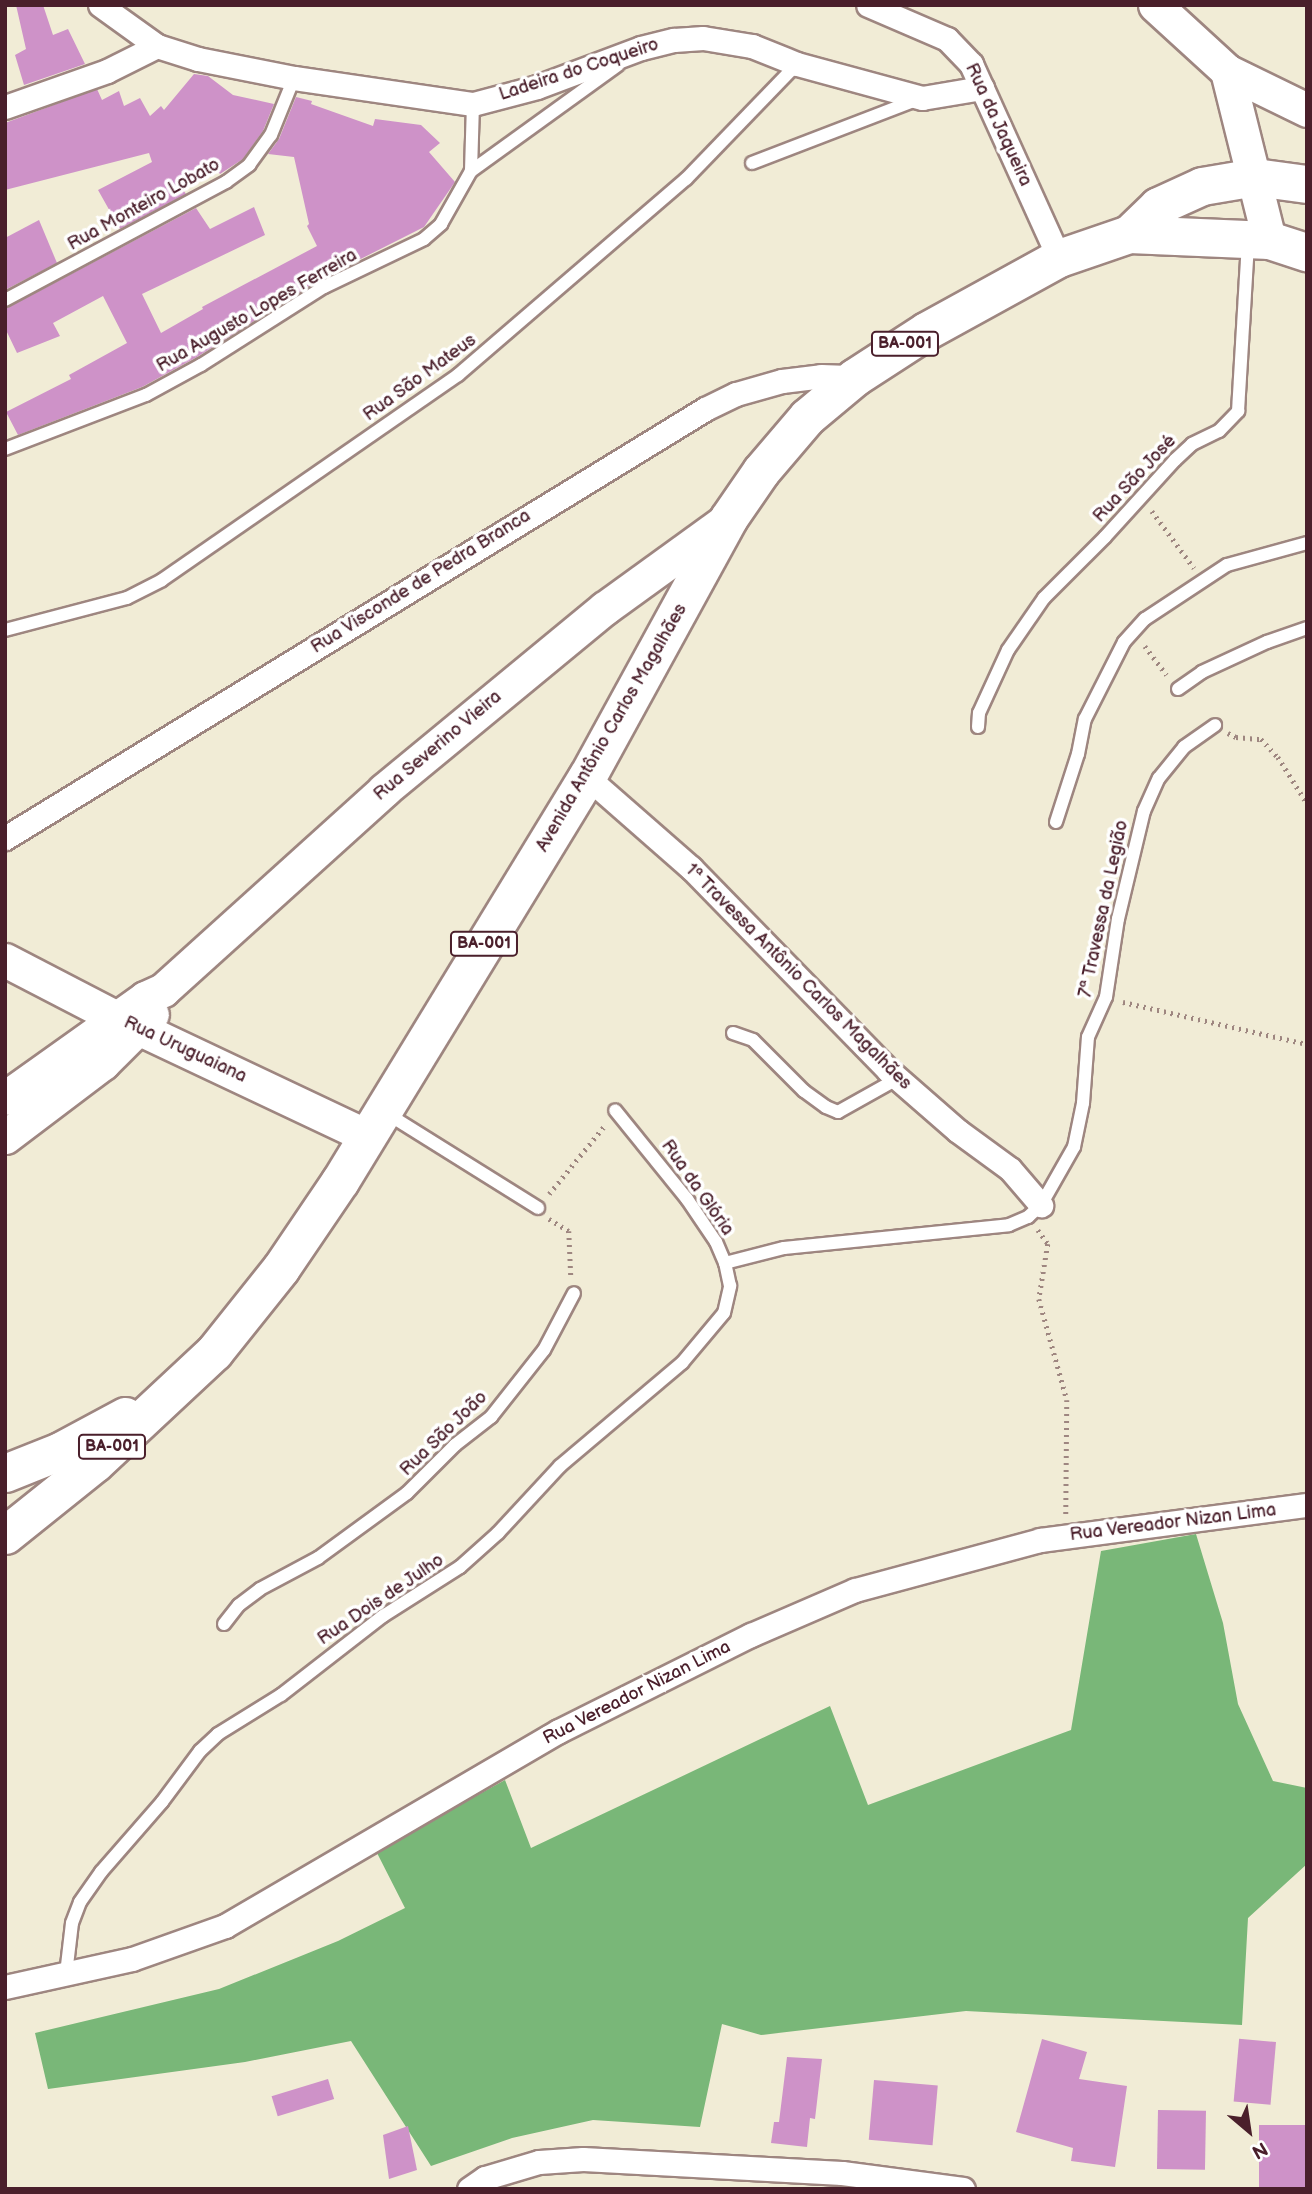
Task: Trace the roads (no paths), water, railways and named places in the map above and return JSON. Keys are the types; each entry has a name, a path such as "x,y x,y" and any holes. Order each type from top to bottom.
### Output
{"main road":[{"path":"1155,5 1227,71 1307,110"},
{"path":"1227,71 1255,177 1259,239"},
{"name":"BA-001","path":"1255,177 1307,184"},
{"name":"Avenida Antônio Carlos Magalhães","path":"1129,234 1158,206 1180,195 1202,186 1255,177"},
{"name":"Avenida Antônio Carlos Magalhães","path":"5,1535 94,1463 214,1352 281,1268 340,1181 383,1128 587,776 728,519 761,471 807,417 855,377 926,331 1059,258 1129,234 1259,239"},
{"name":"BA-001","path":"1259,239 1307,251"},
{"name":"Rua Severino Vieira","path":"5,1138 103,1063 145,998 163,990 384,790 605,608 728,519"},
{"name":"Rua Uruguaiana","path":"5,960 127,1023 383,1128"},
{"name":"Rua Severino Vieira","path":"5,1098 127,1023"},
{"name":"Avenida Antônio Carlos Magalhães","path":"5,1473 60,1451 118,1421 214,1352"}],"street":[{"name":"Ladeira do Coqueiro","path":"100,5 157,46 198,59 294,78 473,104 537,87 641,48 674,40 703,38 752,47 797,64 922,98 982,88"},
{"name":"Rua da Jaqueira","path":"868,5 947,39 971,64 1059,258"},
{"path":"5,107 107,71 157,46"},
{"name":"Rua Visconde de Pedra Branca","path":"5,838 705,409 736,394 782,381 821,376 855,377"},
{"name":"1ª Travessa Antônio Carlos Magalhães","path":"587,776 691,868 897,1079 958,1131 1010,1169 1035,1211"},
{"name":"Rua Vereador Nizan Lima","path":"5,1987 132,1959 225,1926 559,1731 751,1635 855,1590 1027,1544 1307,1505"},
{"path":"469,2189 485,2178 539,2162 583,2159 963,2189"}],"lane":[{"path":"471,171 641,48"},
{"name":"Rua São Mateus","path":"5,630 127,598 162,580 458,375 686,179 797,64"},
{"name":"Rua Monteiro Lobato","path":"5,300 226,182 249,165 271,135 294,78"},
{"path":"752,163 922,98"},
{"name":"Rua Augusto Lopes Ferreira","path":"5,449 146,395 201,365 324,287 424,239 440,224 471,171 473,104"},
{"name":"Rua São José","path":"978,727 979,713 1008,650 1044,598 1192,444 1219,431 1238,411 1259,239"},
{"path":"1056,822 1078,754 1085,719 1124,642 1145,619 1202,578 1227,565 1307,543"},
{"path":"1178,689 1202,672 1267,642 1307,628"},
{"name":"7ª Travessa da Legião","path":"1035,1211 1074,1147 1083,1103 1088,1037 1106,998 1118,919 1144,811 1159,778 1184,747 1215,725"},
{"path":"733,1032 753,1040 804,1091 838,1112 897,1079"},
{"name":"Rua da Glória","path":"615,1110 687,1199 725,1263 740,1262 784,1248 1009,1225 1035,1211"},
{"path":"383,1128 538,1208"},
{"name":"Rua Dois de Julho","path":"66,1975 72,1923 80,1902 101,1872 162,1802 201,1751 218,1734 281,1695 383,1616 460,1567 498,1533 560,1466 673,1371 724,1313 730,1286 725,1263"},
{"name":"Rua São João","path":"224,1624 239,1605 260,1589 318,1558 407,1493 455,1445 491,1417 544,1350 574,1293"}]}
